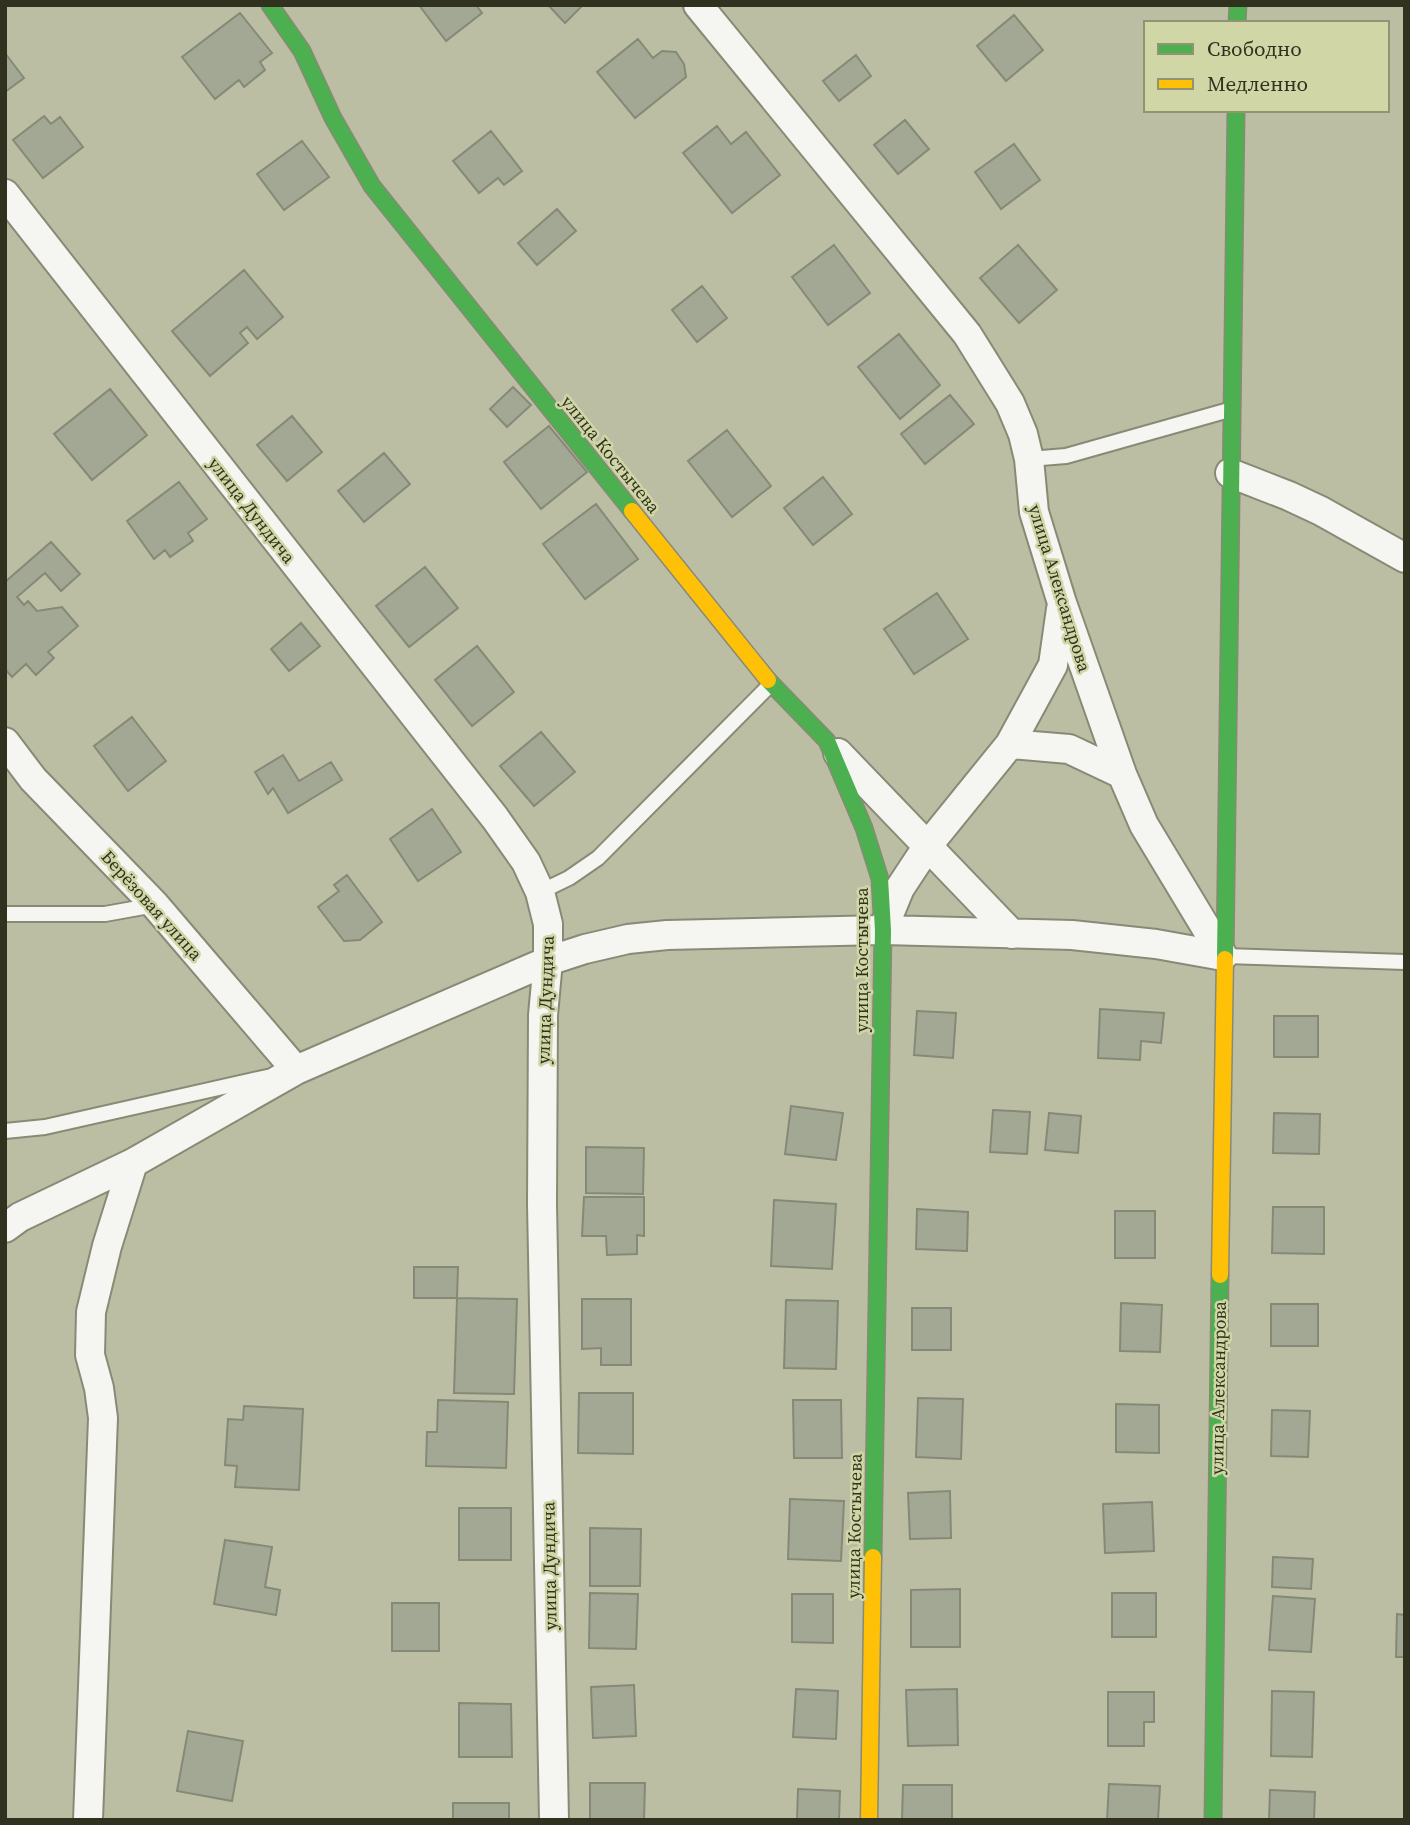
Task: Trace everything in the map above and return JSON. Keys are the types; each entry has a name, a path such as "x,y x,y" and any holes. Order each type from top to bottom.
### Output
{"street":[{"name":"улица Костычева","path":"270,5 302,51 333,118 372,186 771,684 827,741 864,828 880,879 883,930 869,1820"},
{"name":"улица Александрова","path":"698,5 967,334 1010,403 1023,434 1029,459 1034,512 1062,603 1122,774 1144,825 1223,956"},
{"name":"улица Александрова","path":"1213,1820 1236,112"},
{"name":"улица Дундича","path":"5,194 495,818 526,862 541,892 548,924 543,1016 542,1204 554,1820"},
{"path":"1230,473 1289,496 1405,558"},
{"path":"883,930 900,888 929,844 1010,744 1053,665 1062,603"},
{"path":"827,741 929,844 1012,934"},
{"name":"Берёзовая улица","path":"5,742 33,779 155,905 296,1070"},
{"path":"1010,744 1069,749 1122,774"},
{"path":"10,1216 132,1163 296,1070 548,961 628,939 667,935 883,930 1084,936 1156,944 1223,956"},
{"path":"88,1820 103,1418 99,1388 90,1355 91,1312 132,1163"}],"lane":[{"path":"1029,459 1066,456 1231,410"},
{"path":"541,892 569,878 598,858 771,684"},
{"path":"5,914 105,914 155,905"},
{"path":"1223,956 1405,962"},
{"path":"5,1131 45,1127 296,1070"}],"building":[{"path":"419,5 476,5 482,13 446,41"},
{"path":"548,5 583,5 565,23"},
{"path":"240,13 272,53 260,62 265,70 244,87 239,80 215,99 182,57"},
{"path":"1014,15 1043,50 1006,81 977,46"},
{"path":"638,39 653,58 662,51 676,52 684,64 686,77 635,118 597,72"},
{"path":"5,53 24,78 5,92"},
{"path":"856,55 871,76 839,101 823,81"},
{"path":"44,116 51,124 60,117 83,147 43,178 13,140"},
{"path":"905,120 929,149 898,174 874,145"},
{"path":"717,126 731,144 746,132 780,175 732,213 683,153"},
{"path":"491,131 522,171 504,185 498,178 479,193 453,161"},
{"path":"302,141 329,177 284,210 257,174"},
{"path":"1014,144 1040,180 1001,209 975,172"},
{"path":"557,209 576,231 537,265 518,243"},
{"path":"834,245 870,293 828,325 792,277"},
{"path":"1018,245 1057,290 1019,323 980,278"},
{"path":"244,270 283,317 257,339 247,327 240,333 248,343 210,376 172,331"},
{"path":"702,286 727,318 697,342 672,310"},
{"path":"899,334 940,385 900,419 858,367"},
{"path":"513,387 531,405 507,427 490,409"},
{"path":"110,389 147,435 92,480 54,434"},
{"path":"950,395 974,424 925,464 901,434"},
{"path":"292,416 322,452 287,481 257,445"},
{"path":"549,426 587,472 541,509 504,462"},
{"path":"727,430 771,486 732,517 688,461"},
{"path":"384,453 410,484 364,522 338,491"},
{"path":"823,477 852,514 813,545 784,508"},
{"path":"179,482 207,519 188,533 193,541 170,557 165,550 154,559 127,521"},
{"path":"596,504 638,559 585,599 543,544"},
{"path":"51,542 80,574 61,591 45,573 17,597 24,605 28,601 37,611 62,607 78,626 48,652 54,658 36,675 26,664 12,677 5,669 5,582"},
{"path":"425,567 458,608 409,647 376,606"},
{"path":"937,593 968,639 914,674 884,629"},
{"path":"301,623 320,646 289,671 271,649"},
{"path":"477,646 514,692 472,726 435,680"},
{"path":"132,717 166,761 128,791 94,746"},
{"path":"541,732 575,772 534,806 500,766"},
{"path":"283,755 299,781 331,762 342,780 288,813 273,788 268,794 255,772"},
{"path":"432,809 461,852 418,881 390,839"},
{"path":"347,875 382,922 360,940 344,941 318,907 339,891 334,885"},
{"path":"1100,1009 1164,1013 1161,1043 1141,1041 1140,1060 1098,1058"},
{"path":"917,1011 956,1013 953,1058 914,1055"},
{"path":"1274,1016 1318,1016 1318,1057 1274,1057"},
{"path":"791,1106 843,1113 836,1160 785,1154"},
{"path":"993,1110 1030,1112 1027,1154 990,1152"},
{"path":"1049,1113 1081,1116 1078,1153 1045,1150"},
{"path":"1274,1113 1320,1114 1319,1154 1273,1153"},
{"path":"586,1147 644,1148 643,1194 586,1193"},
{"path":"584,1197 644,1197 644,1236 637,1235 637,1254 607,1255 606,1236 582,1236"},
{"path":"774,1200 836,1204 832,1269 771,1266"},
{"path":"1273,1207 1324,1207 1324,1254 1272,1253"},
{"path":"917,1209 968,1212 967,1251 916,1249"},
{"path":"1115,1211 1155,1211 1155,1258 1115,1258"},
{"path":"414,1267 458,1267 457,1298 414,1298"},
{"path":"457,1298 517,1299 514,1394 454,1393"},
{"path":"582,1299 631,1299 631,1365 601,1365 601,1348 582,1349"},
{"path":"786,1300 838,1301 836,1369 784,1368"},
{"path":"1121,1303 1162,1305 1160,1352 1120,1351"},
{"path":"1271,1304 1318,1304 1318,1346 1271,1346"},
{"path":"912,1308 951,1308 951,1350 912,1350"},
{"path":"579,1393 633,1393 633,1454 578,1453"},
{"path":"918,1398 963,1399 961,1459 916,1457"},
{"path":"438,1400 508,1402 506,1468 426,1466 427,1432 437,1432"},
{"path":"793,1400 841,1400 842,1458 794,1458"},
{"path":"1116,1404 1159,1405 1159,1453 1116,1452"},
{"path":"244,1406 303,1409 299,1490 235,1487 237,1466 225,1465 228,1419 243,1420"},
{"path":"1272,1410 1310,1411 1308,1457 1271,1456"},
{"path":"950,1491 951,1538 910,1539 908,1493"},
{"path":"790,1499 844,1501 841,1561 788,1559"},
{"path":"1152,1502 1154,1551 1105,1553 1103,1504"},
{"path":"459,1508 511,1508 511,1560 459,1560"},
{"path":"590,1528 641,1529 640,1586 590,1586"},
{"path":"225,1540 272,1547 265,1587 280,1590 276,1615 214,1604"},
{"path":"1273,1557 1313,1559 1311,1589 1272,1587"},
{"path":"960,1589 960,1647 911,1647 911,1590"},
{"path":"590,1593 638,1594 636,1649 589,1648"},
{"path":"1112,1593 1156,1593 1156,1637 1112,1637"},
{"path":"792,1594 833,1594 833,1643 792,1642"},
{"path":"1273,1596 1315,1599 1311,1652 1269,1650"},
{"path":"392,1603 439,1603 439,1651 392,1651"},
{"path":"1397,1614 1405,1615 1405,1657 1396,1657"},
{"path":"634,1685 636,1736 593,1738 591,1687"},
{"path":"796,1689 838,1691 836,1739 793,1737"},
{"path":"957,1689 958,1745 908,1746 906,1690"},
{"path":"1272,1691 1314,1692 1312,1757 1271,1756"},
{"path":"1108,1692 1154,1692 1154,1722 1144,1722 1144,1746 1108,1746"},
{"path":"459,1703 511,1704 512,1757 459,1757"},
{"path":"188,1731 243,1741 232,1801 177,1791"},
{"path":"590,1783 645,1783 644,1820 590,1820"},
{"path":"1109,1784 1160,1786 1158,1820 1107,1820"},
{"path":"903,1785 952,1785 952,1820 902,1820"},
{"path":"798,1789 840,1791 839,1820 797,1820"},
{"path":"1270,1790 1315,1792 1314,1820 1269,1820"},
{"path":"453,1803 509,1803 509,1820 453,1820"}],"traffic: fast":[{"path":"270,5 302,51 333,118 372,186 632,511"},
{"path":"1237,21 1238,5"},
{"path":"1225,959 1236,112"},
{"path":"768,680 827,741 864,828 880,879 883,930 873,1557"},
{"path":"1213,1820 1220,1275"}],"traffic: slow":[{"path":"632,511 768,680"},
{"path":"1220,1275 1225,959"},
{"path":"869,1820 873,1557"}]}
